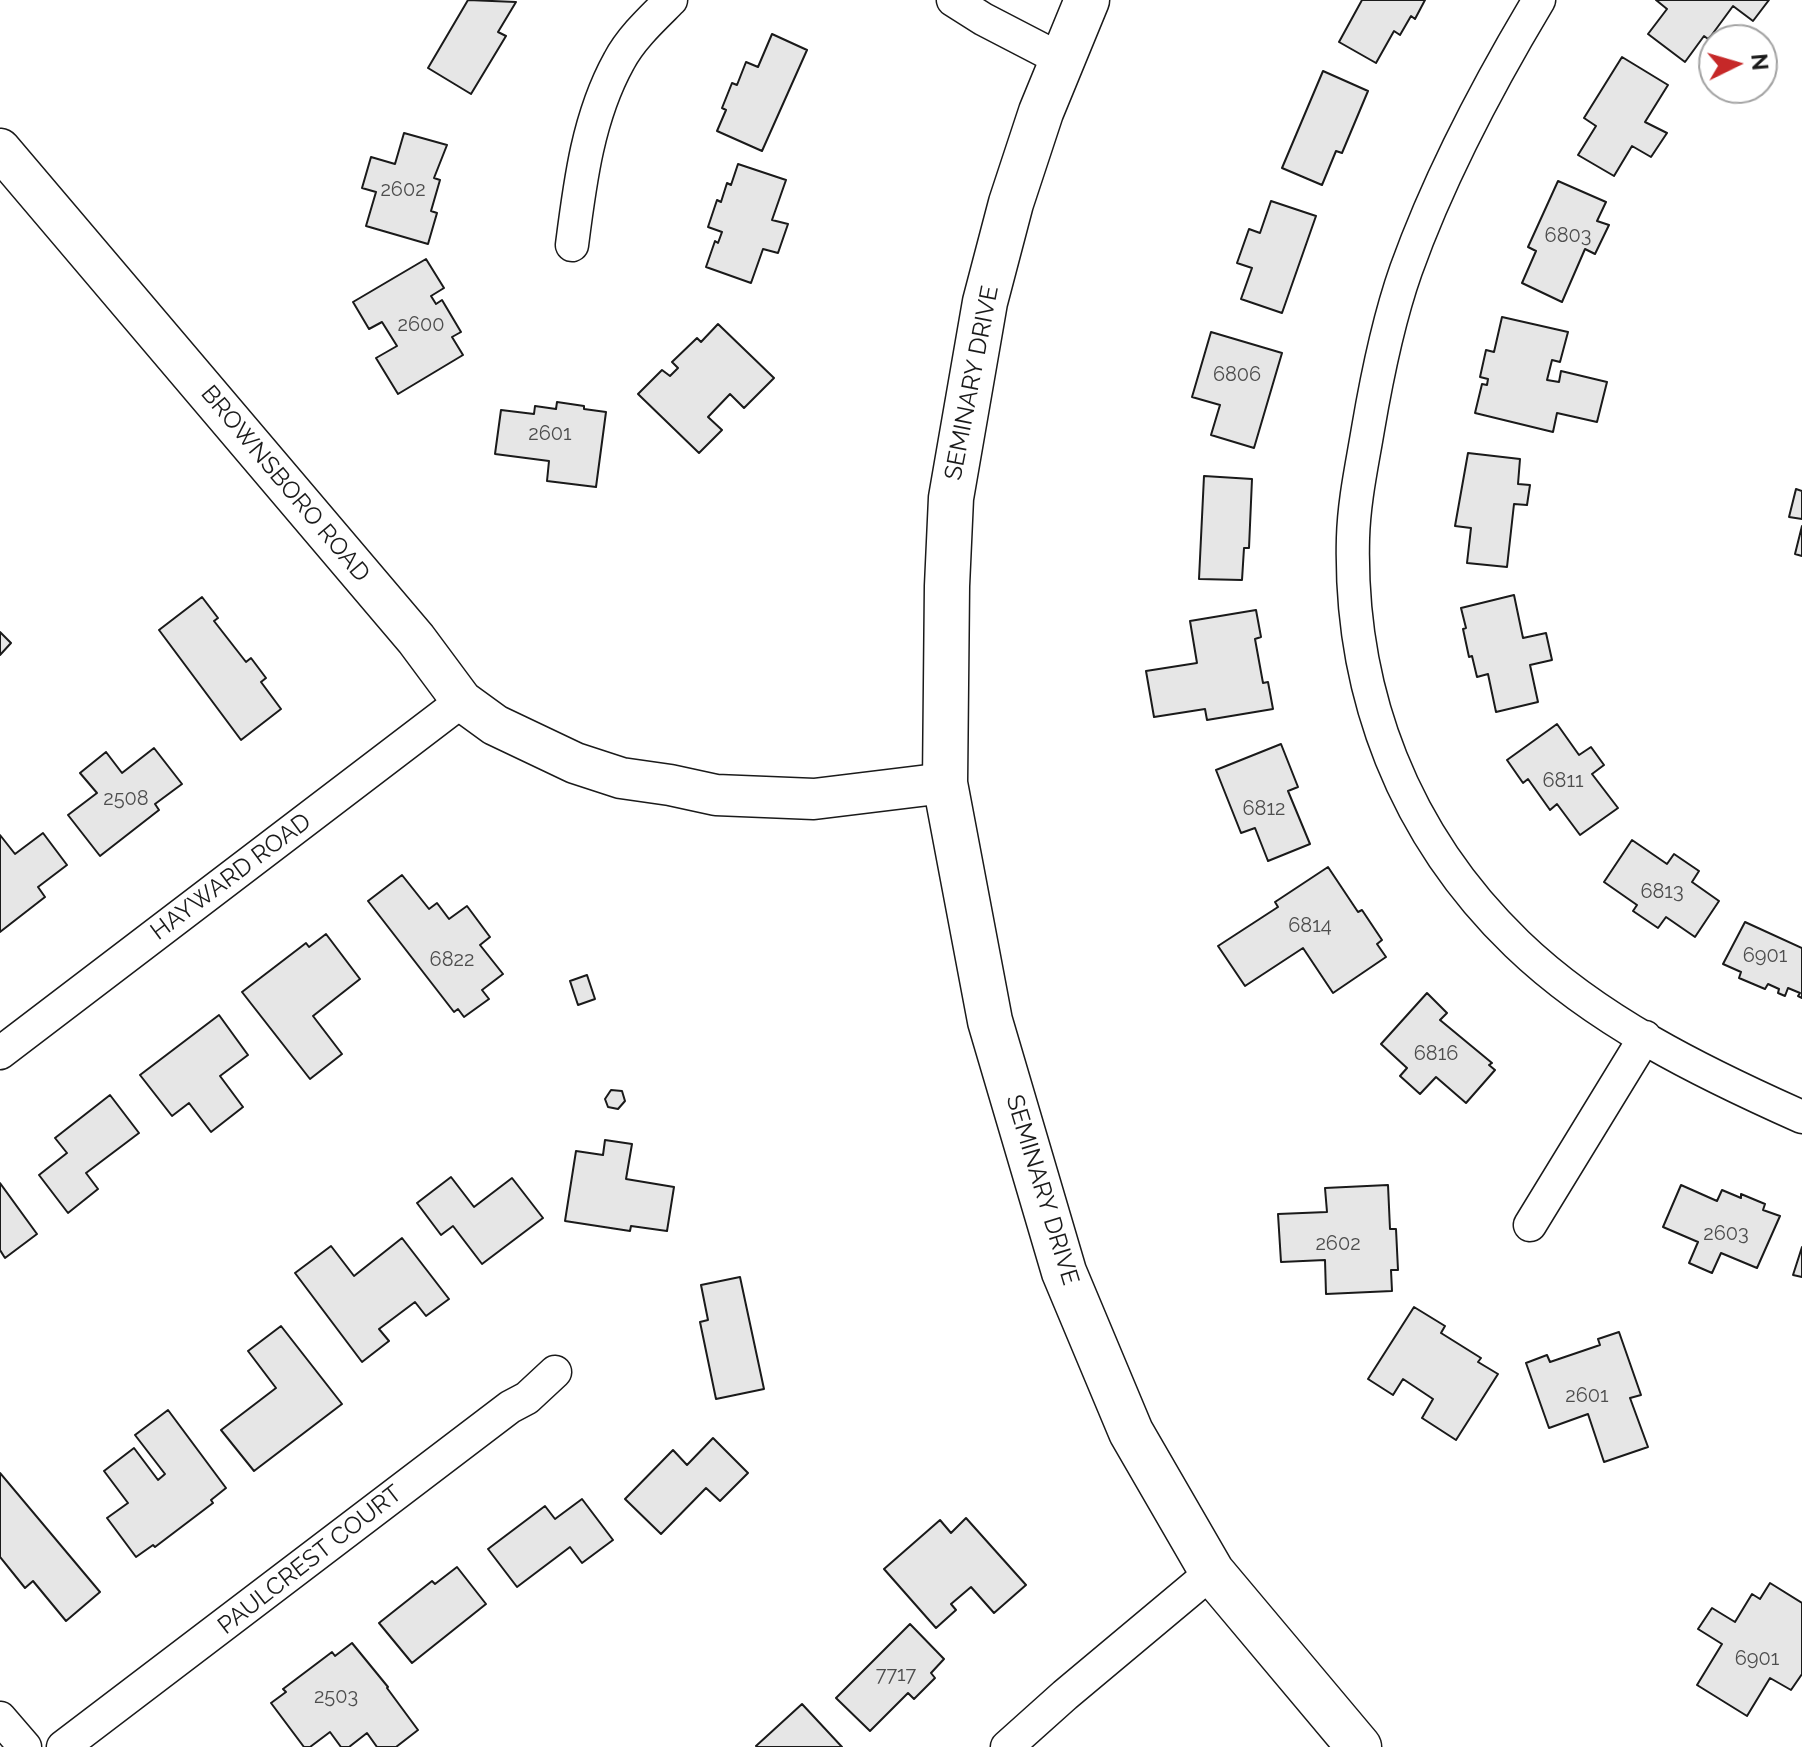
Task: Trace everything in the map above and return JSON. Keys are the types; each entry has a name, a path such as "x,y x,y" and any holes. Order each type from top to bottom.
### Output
{"main road":[{"name":"SEMINARY DRIVE","path":"1087,0 1041,112 1011,203 985,302 951,498 945,783 990,1021 1064,1272 1131,1432 1212,1572"},
{"path":"1212,1572 1359,1747"}],"street":[{"path":"572,245 580,185 599,103 620,58 671,0"},
{"path":"953,0 1062,60"},
{"path":"1539,0 1453,158 1406,269 1388,334 1372,407 1353,534 1353,583 1360,649 1393,769 1430,838 1472,896 1517,944 1556,977 1673,1055 1802,1117"},
{"name":"BROWNSBORO ROAD","path":"3,162 406,627 462,701 495,725 539,748 604,773 716,795 814,799 945,783"},
{"name":"HAYWARD ROAD","path":"0,1053 462,701"},
{"path":"1530,1225 1645,1037"},
{"name":"PAULCREST COURT","path":"63,1747 510,1407 527,1398 555,1372"},
{"path":"1007,1747 1212,1572"},
{"path":"0,1718 25,1747"}],"building":[{"path":"468,0 516,2 498,32 506,36 471,94 428,68"},
{"path":"1362,0 1425,0 1415,19 1411,16 1400,35 1394,31 1376,63 1339,42"},
{"path":"1656,0 1769,0 1753,21 1733,6 1720,24 1698,24 1698,44 1685,62 1648,34 1667,9"},
{"path":"772,34 807,50 762,151 717,131 732,83 737,85 746,62 758,67"},
{"path":"1622,57 1668,85 1645,122 1667,133 1651,157 1632,146 1614,176 1578,155 1596,126 1584,118"},
{"path":"1323,71 1368,91 1342,153 1336,151 1322,185 1282,168"},
{"path":"404,133 447,145 434,178 440,180 431,211 437,213 428,244 366,226 376,192 362,188 371,157 395,164"},
{"path":"738,164 786,180 772,220 788,224 778,253 763,249 751,283 706,267 715,241 718,243 722,232 708,227 717,200 721,202 727,183 731,185"},
{"path":"1558,181 1606,202 1597,221 1609,225 1595,254 1585,249 1562,302 1522,283 1536,251 1528,247"},
{"path":"1271,201 1316,216 1282,313 1241,299 1252,268 1237,263 1249,229 1260,233"},
{"path":"426,259 444,288 431,296 436,304 442,300 461,332 452,337 463,355 398,394 376,358 397,346 382,322 369,329 353,302"},
{"path":"1502,317 1568,332 1560,362 1552,360 1547,380 1559,382 1561,371 1607,382 1597,422 1557,413 1553,432 1475,413 1482,384 1487,385 1488,379 1480,377 1486,350 1494,352"},
{"path":"718,324 774,378 744,408 730,394 708,417 722,430 699,453 638,394 662,370 670,376 678,368 672,362 697,338 701,342"},
{"path":"1211,332 1282,353 1254,448 1211,435 1220,405 1192,397"},
{"path":"557,402 606,412 596,487 547,481 549,461 495,454 501,410 534,414 535,406 556,409"},
{"path":"1468,453 1520,459 1518,484 1530,485 1527,505 1514,504 1507,567 1467,563 1471,528 1455,526"},
{"path":"1204,476 1252,479 1249,548 1244,548 1242,580 1199,579"},
{"path":"1796,489 1802,491 1802,519 1789,517"},
{"path":"1802,526 1802,556 1795,554"},
{"path":"1514,595 1523,638 1546,633 1552,660 1530,665 1538,702 1496,712 1488,674 1477,677 1472,656 1469,657 1461,608"},
{"path":"202,597 218,618 214,621 246,662 251,658 266,678 261,682 281,709 241,740 159,630"},
{"path":"1256,610 1261,637 1255,639 1263,683 1268,682 1273,709 1207,720 1205,709 1154,717 1146,671 1197,663 1190,621"},
{"path":"0,632 11,643 0,655"},
{"path":"1557,724 1579,755 1591,747 1604,765 1592,774 1618,808 1580,835 1557,804 1550,810 1528,779 1523,783 1507,760"},
{"path":"1281,744 1298,787 1288,791 1310,844 1268,861 1255,828 1241,833 1216,770"},
{"path":"154,748 182,784 155,804 159,810 100,856 68,815 97,793 80,773 106,752 122,773"},
{"path":"43,833 67,865 38,887 45,897 0,932 0,835 15,854"},
{"path":"1632,840 1667,864 1674,854 1699,871 1692,882 1719,901 1695,937 1666,917 1658,928 1633,911 1637,905 1604,882"},
{"path":"1328,867 1358,912 1362,910 1382,940 1377,944 1386,957 1333,993 1303,948 1245,986 1218,946 1278,907 1275,902"},
{"path":"402,875 429,909 437,903 449,919 467,906 490,937 480,945 503,974 482,990 489,999 464,1017 458,1009 454,1012 368,901"},
{"path":"1745,922 1802,948 1802,998 1798,996 1800,993 1788,988 1785,996 1768,984 1765,989 1739,978 1741,972 1723,964"},
{"path":"326,934 360,979 313,1016 342,1054 310,1079 242,992 306,943 309,947"},
{"path":"587,975 595,999 578,1005 570,981"},
{"path":"1427,993 1447,1013 1440,1020 1492,1063 1489,1065 1495,1070 1466,1103 1436,1077 1420,1094 1400,1076 1407,1068 1381,1044"},
{"path":"219,1015 248,1055 220,1076 243,1107 211,1132 189,1103 172,1116 140,1075"},
{"path":"611,1090 622,1091 625,1101 618,1109 608,1107 605,1099"},
{"path":"110,1095 139,1133 86,1173 98,1189 68,1213 39,1175 67,1153 55,1138"},
{"path":"605,1140 632,1144 626,1179 674,1187 667,1231 631,1226 630,1231 565,1221 576,1151 603,1155"},
{"path":"451,1177 474,1207 512,1178 543,1218 482,1264 453,1226 441,1235 417,1203"},
{"path":"0,1183 37,1234 5,1258 0,1250"},
{"path":"1388,1185 1390,1229 1396,1229 1398,1270 1391,1270 1392,1291 1326,1294 1325,1260 1281,1262 1278,1214 1327,1212 1325,1188"},
{"path":"1681,1185 1717,1201 1722,1190 1741,1198 1741,1194 1765,1204 1763,1210 1780,1216 1757,1268 1721,1253 1712,1273 1689,1263 1698,1242 1663,1227"},
{"path":"402,1238 449,1299 426,1316 415,1302 379,1329 389,1341 362,1362 295,1273 331,1246 354,1276"},
{"path":"1802,1247 1802,1277 1793,1275"},
{"path":"740,1277 764,1389 716,1399 700,1322 708,1320 701,1285"},
{"path":"1414,1307 1445,1326 1441,1333 1481,1358 1478,1362 1498,1374 1456,1440 1422,1418 1433,1399 1403,1379 1393,1395 1368,1379"},
{"path":"281,1326 342,1404 254,1471 221,1430 276,1388 248,1351"},
{"path":"1619,1332 1641,1395 1630,1398 1648,1447 1604,1462 1588,1414 1549,1428 1526,1363 1547,1355 1550,1362 1600,1345 1598,1339"},
{"path":"168,1410 226,1488 211,1500 213,1503 155,1547 153,1545 136,1557 107,1518 128,1503 104,1471 134,1448 158,1480 165,1474 135,1435"},
{"path":"713,1438 748,1473 720,1501 706,1488 661,1534 625,1499 673,1450 687,1465"},
{"path":"0,1473 100,1592 66,1621 33,1581 25,1588 0,1557"},
{"path":"582,1499 613,1540 582,1563 570,1547 517,1587 488,1549 545,1506 555,1519"},
{"path":"966,1518 1026,1585 994,1613 971,1587 951,1604 956,1610 936,1628 884,1569 940,1520 951,1533"},
{"path":"457,1567 486,1604 412,1663 379,1623 432,1581 435,1584"},
{"path":"1770,1583 1802,1603 1802,1674 1791,1690 1770,1678 1747,1716 1697,1685 1722,1644 1698,1629 1712,1608 1735,1622 1752,1594 1760,1599"},
{"path":"910,1624 944,1659 931,1673 935,1678 914,1699 908,1693 870,1731 836,1698"},
{"path":"352,1643 418,1730 396,1747 377,1747 367,1733 349,1747 341,1747 330,1732 310,1747 304,1747 271,1703 286,1692 283,1689 332,1652 335,1656"},
{"path":"802,1704 842,1747 756,1746"}]}
